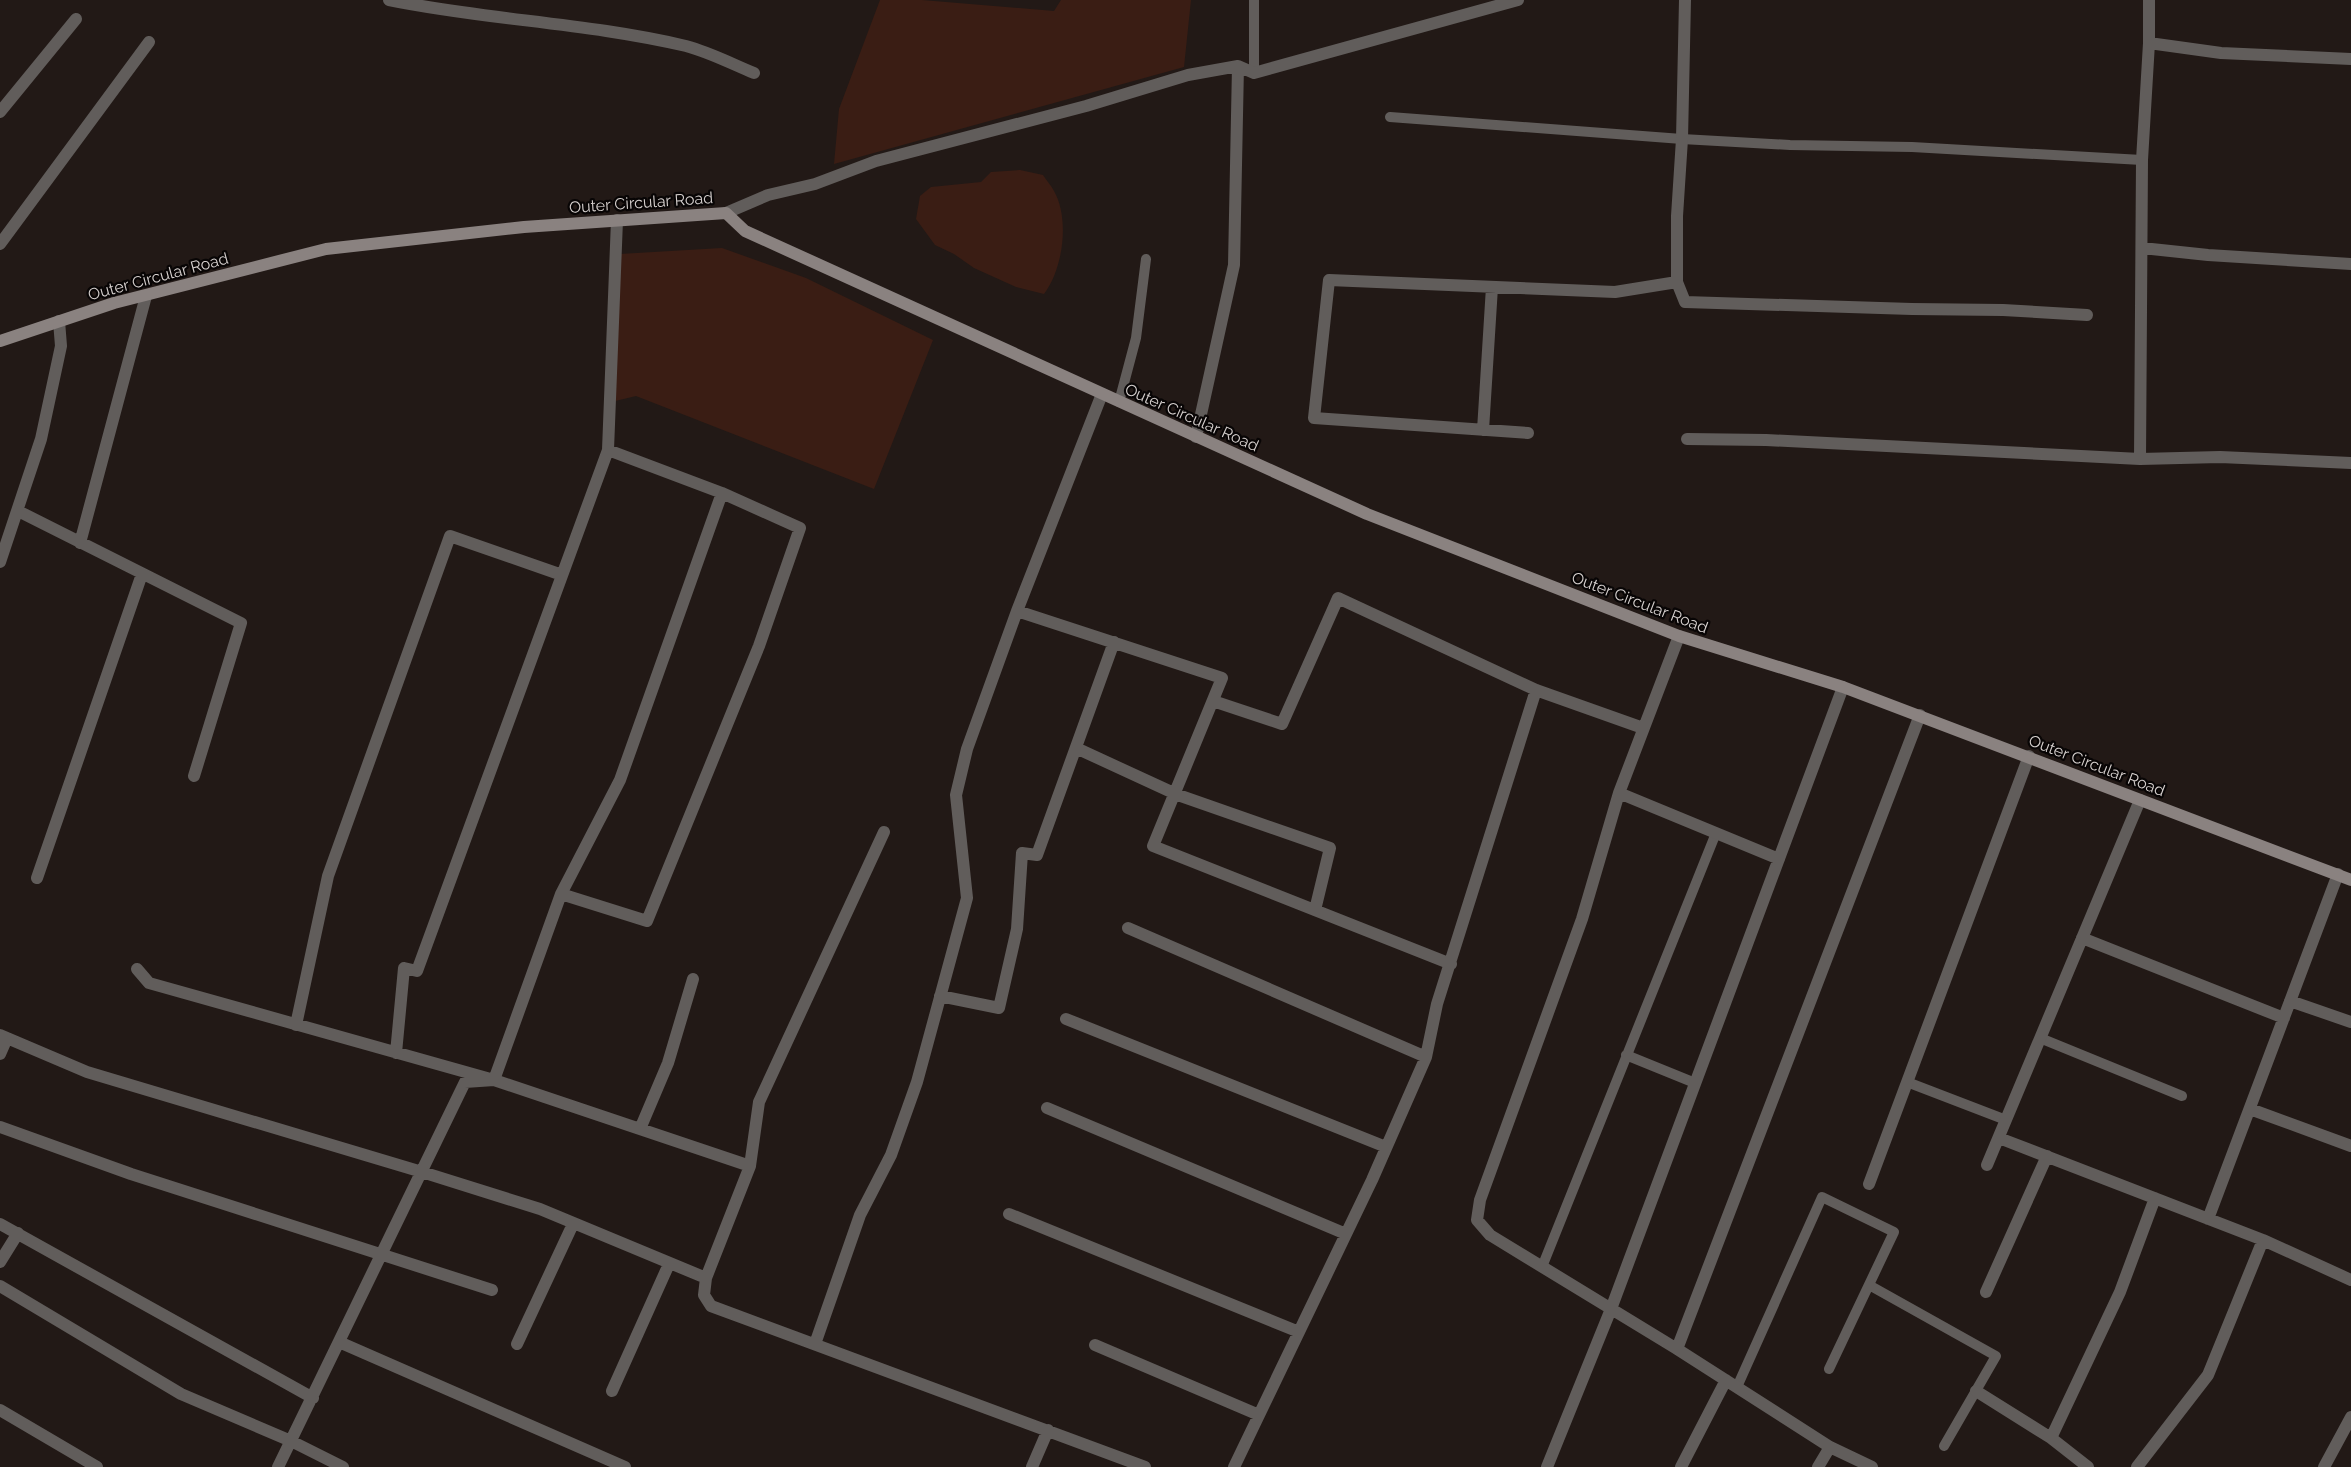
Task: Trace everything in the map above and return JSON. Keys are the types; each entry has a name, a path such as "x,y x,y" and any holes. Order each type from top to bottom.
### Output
{"main road":[{"name":"Outer Circular Road","path":"0,341 114,303 326,249 524,227 726,213 745,231 1367,514 1679,636 1843,687 2351,880"}],"street":[{"path":"389,0 444,11 598,31 688,46 754,73"},
{"path":"726,213 768,195 815,184 876,161 1086,106 1188,75 1238,66 1254,73 1518,0"},
{"path":"1685,0 1682,139 1677,216 1677,282 1685,302 2003,310 2087,315"},
{"path":"2140,459 2142,160 2150,43 2148,0"},
{"path":"0,112 76,19"},
{"path":"0,244 149,42"},
{"path":"2150,43 2222,53 2351,59"},
{"path":"1196,437 1234,265 1238,66"},
{"path":"396,1053 404,968 417,971 608,450 617,220"},
{"path":"2142,248 2208,255 2351,264"},
{"path":"1528,433 1314,418 1329,280 1615,292 1677,282"},
{"path":"1483,430 1492,287"},
{"path":"80,543 146,296"},
{"path":"0,562 41,439 61,346 59,321"},
{"path":"815,1344 860,1215 891,1155 917,1082 967,898 956,795 966,749 1101,394"},
{"path":"1687,439 1766,440 2140,459 2220,456 2351,463"},
{"path":"561,894 646,921 759,646 800,528 722,493 608,450"},
{"path":"494,1080 561,894 620,780 722,493"},
{"path":"18,511 241,623 194,776"},
{"path":"296,1024 328,876 450,536 562,575"},
{"path":"37,878 142,574"},
{"path":"1213,701 1282,724 1338,598 1536,690 1643,728"},
{"path":"1017,611 1222,678 1153,846 1451,964"},
{"path":"1679,636 1618,793 1582,919 1480,1200 1477,1220 1490,1236 1677,1349 1830,1447 1872,1467"},
{"path":"940,996 999,1008 1017,929 1022,853 1037,855 1114,642"},
{"path":"1547,1467 1611,1309 1843,687"},
{"path":"1234,1467 1346,1234 1426,1058 1437,1004 1536,690"},
{"path":"1677,1349 1920,715"},
{"path":"1076,748 1174,793 1330,848 1315,910"},
{"path":"1869,1184 2029,756"},
{"path":"1618,793 1779,859"},
{"path":"1987,1165 2140,800"},
{"path":"884,832 759,1102 750,1166 706,1278 704,1295 711,1306 1145,1467"},
{"path":"2208,1219 2338,874"},
{"path":"1128,928 1426,1058"},
{"path":"2082,938 2284,1018"},
{"path":"137,969 149,983 494,1080 750,1166"},
{"path":"640,1129 668,1063 693,979"},
{"path":"2290,1001 2351,1022"},
{"path":"1066,1019 1386,1147"},
{"path":"0,1054 3,1037 87,1072 540,1209 706,1278"},
{"path":"278,1467 465,1082 494,1080"},
{"path":"1047,1108 1346,1234"},
{"path":"2250,1109 2351,1146"},
{"path":"0,1127 131,1174 492,1290"},
{"path":"1999,1138 2263,1240 2351,1280"},
{"path":"1986,1292 2047,1156"},
{"path":"2051,1438 2121,1292 2155,1198"},
{"path":"1009,1214 1299,1332"},
{"path":"0,1224 313,1398"},
{"path":"517,1344 573,1224"},
{"path":"0,1262 18,1233"},
{"path":"2137,1467 2191,1400 2208,1375 2263,1240"},
{"path":"612,1391 669,1264"},
{"path":"0,1286 181,1394 291,1441 342,1467"},
{"path":"339,1342 624,1467"},
{"path":"1095,1345 1259,1416"},
{"path":"1681,1467 1731,1384"},
{"path":"1976,1391 2051,1438 2088,1467"},
{"path":"0,1410 97,1467"},
{"path":"2324,1467 2349,1425"},
{"path":"1032,1467 1048,1430"},
{"path":"1818,1467 1830,1447"}],"lane":[{"path":"1254,0 1254,73"},
{"path":"1390,117 1682,139 1790,145 1912,147 2142,160"},
{"path":"1119,402 1136,338 1146,259"},
{"path":"1542,1267 1716,833"},
{"path":"2040,1038 2182,1096"},
{"path":"1626,1055 1695,1083"},
{"path":"1907,1082 2006,1120"},
{"path":"1731,1384 1822,1197 1894,1232 1829,1369"},
{"path":"1869,1285 1996,1356 1944,1446"}],"shaded area":[{"path":"880,0 922,0 1054,11 1061,0 1191,0 1184,67 834,164 839,109"},
{"path":"1020,170 1043,175 1054,191 1062,215 1060,258 1051,284 1044,294 1016,287 974,268 954,254 935,245 916,219 920,196 931,187 981,182 991,172"},
{"path":"722,248 806,278 933,340 874,489 636,396 611,402 620,254"}]}
